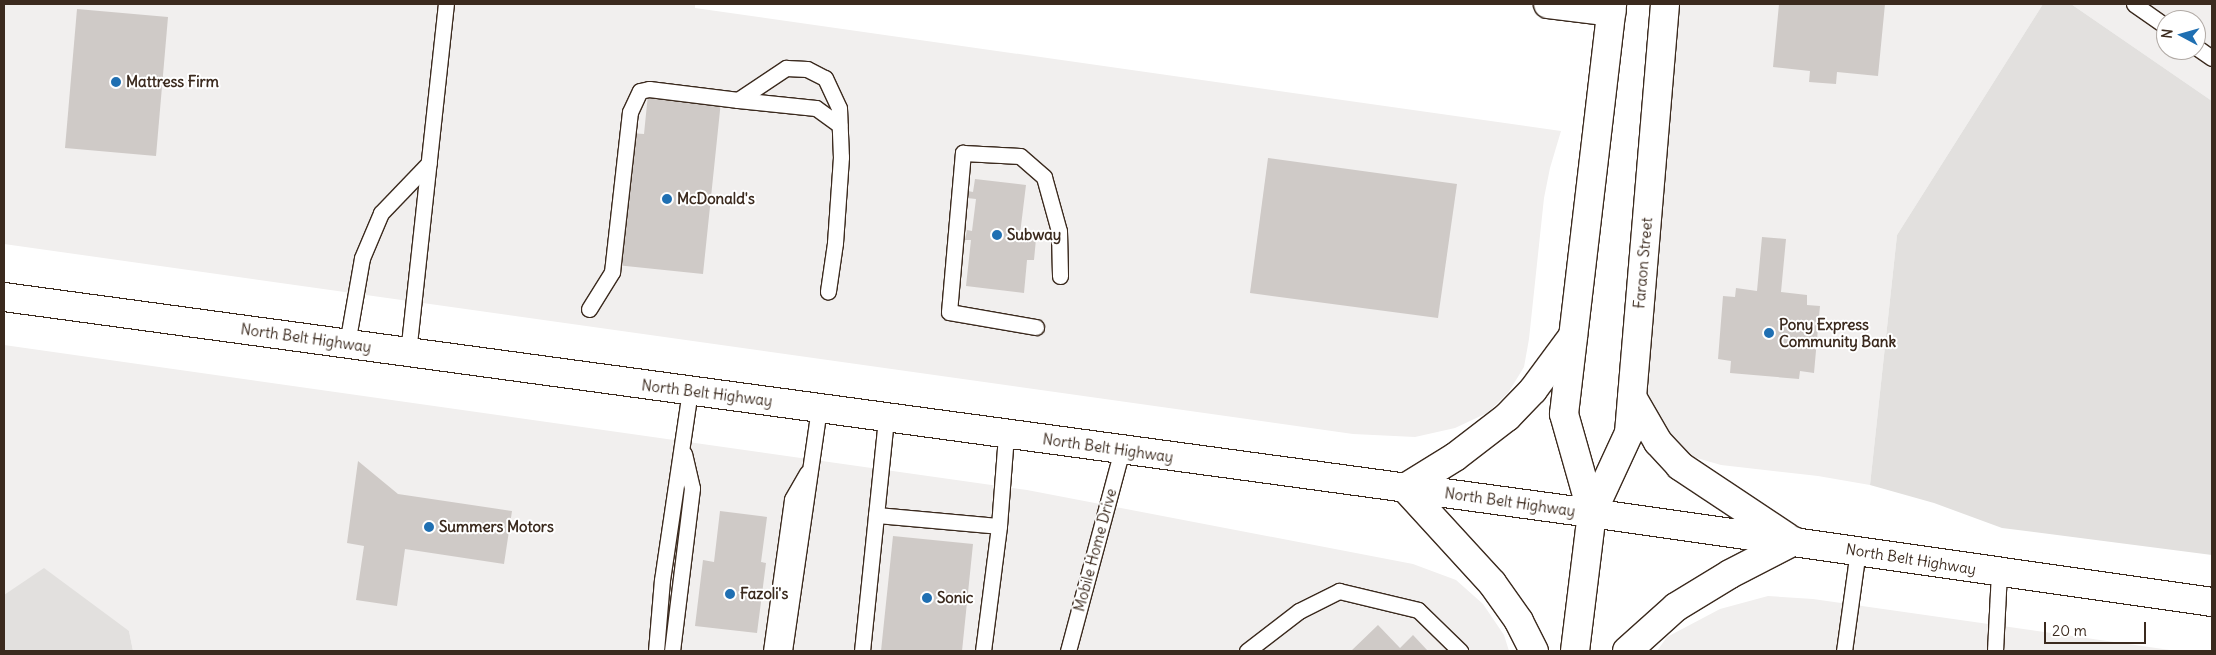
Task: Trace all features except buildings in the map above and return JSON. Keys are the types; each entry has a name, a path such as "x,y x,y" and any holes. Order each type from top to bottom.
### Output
{"main road":[{"path":"1548,4 1612,8"},
{"name":"Faraon Street","path":"1575,651 1592,513 1629,433 1665,4"},
{"name":"Faraon Street","path":"1592,513 1564,414 1612,8"},
{"name":"North Belt Highway","path":"4,297 1592,513 2212,602"},
{"path":"1534,651 1519,621 1492,583 1405,488 1455,457 1507,418 1533,390 1573,336"},
{"path":"1627,651 1676,607 1730,574 1794,541 1680,466 1658,442 1632,397"}],"lane":[{"path":"408,353 446,4"},
{"path":"2134,4 2156,19"},
{"path":"738,100 786,68 807,69 825,78 840,108 841,157 835,243 828,291"},
{"path":"589,310 612,272 630,112 640,92 649,89 816,108 840,125"},
{"path":"1036,327 949,312 963,153 1020,156 1044,177 1059,230 1060,276"},
{"path":"347,344 362,258 381,214 429,163"},
{"path":"656,651 662,580 690,391"},
{"path":"784,651 819,408"},
{"path":"862,651 886,418"},
{"path":"983,651 999,526 1006,434"},
{"path":"672,651 692,488 682,445"},
{"name":"Mobile Home Drive","path":"1068,651 1122,450"},
{"path":"771,651 792,499 811,465"},
{"path":"876,515 999,526"},
{"path":"1844,651 1858,550"},
{"path":"1995,651 1999,572"},
{"path":"1247,651 1299,610 1340,591 1418,610 1460,651"}],"shaded area":[{"path":"4,4 695,4 695,8 1561,131 1550,168 1544,198 1529,339 1524,367 1508,393 1487,413 1455,428 1415,437 1353,434 4,244"},
{"path":"1675,4 2043,4 1897,235 1870,485 1818,476 1721,465 1683,454 1645,404"},
{"path":"2043,4 2071,4 2212,101 2212,555 2002,528 1934,503 1870,485 1897,235"},
{"path":"2071,4 2212,4 2212,101"},
{"path":"4,345 1027,490 1413,564 1456,580 1483,604 1504,635 1509,651 133,651 129,631 4,595"},
{"path":"44,568 129,631 133,651 4,651 4,595"},
{"path":"1768,596 1813,599 2177,651 1657,651 1667,637 1720,609"}],"place":[{"name":"Mattress Firm","path":"116,82"},
{"name":"McDonald's","path":"667,199"},
{"name":"Subway","path":"997,235"},
{"name":"Pony Express Community Bank","path":"1769,333"},
{"name":"Summers Motors","path":"429,527"},
{"name":"Fazoli's","path":"730,594"},
{"name":"Sonic","path":"927,598"}]}
